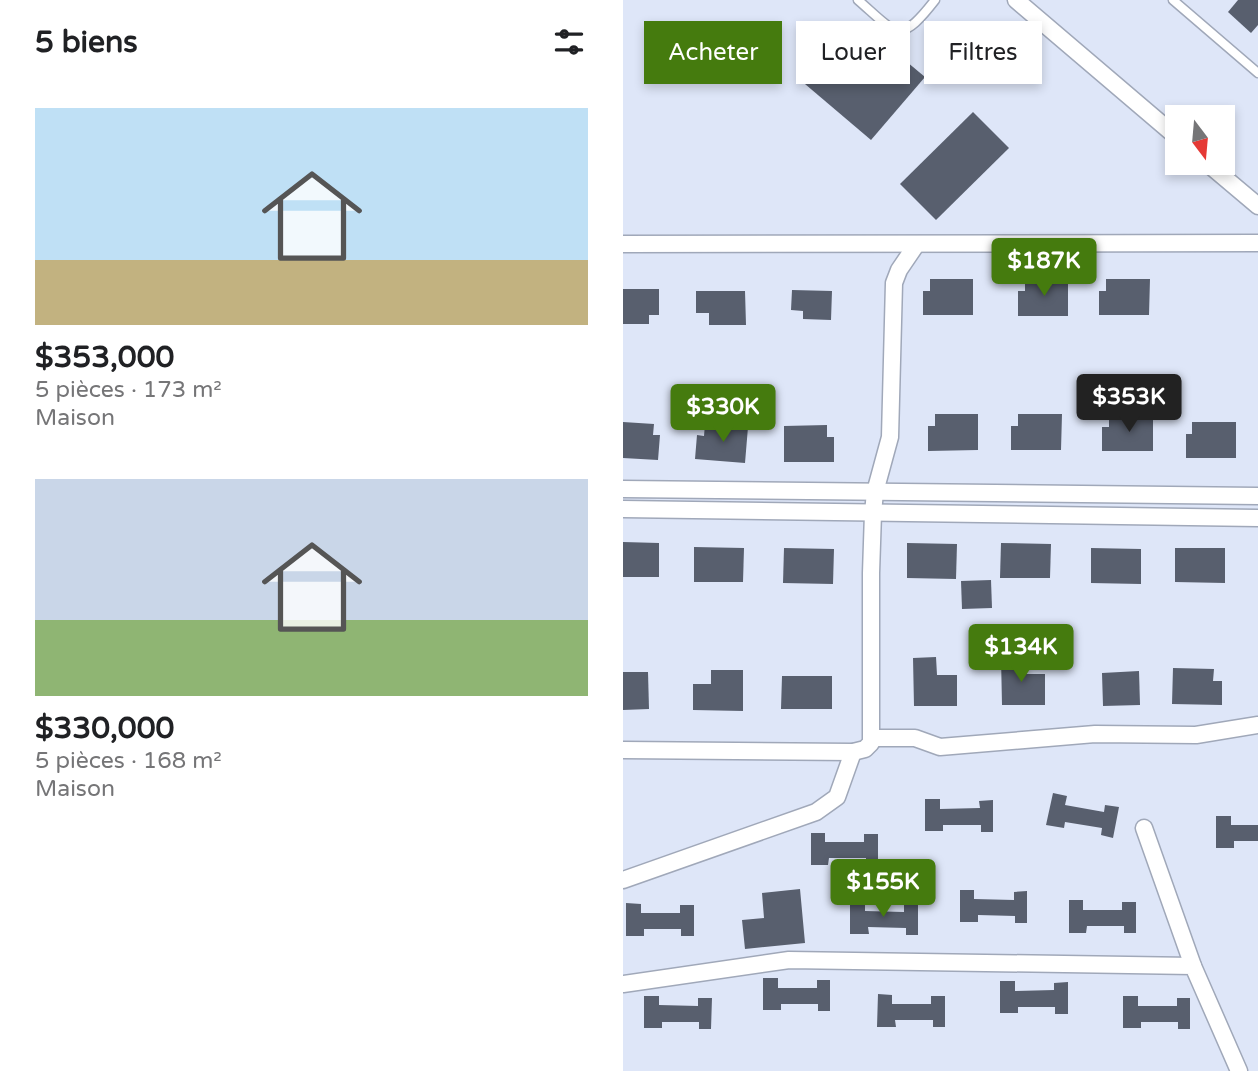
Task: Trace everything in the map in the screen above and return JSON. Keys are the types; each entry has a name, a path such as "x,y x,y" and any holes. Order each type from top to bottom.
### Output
{"street":[{"path":"1016,0 1165,127"},
{"path":"1221,175 1258,206"},
{"path":"623,244 1258,243"},
{"path":"623,750 853,752 865,749 873,738 873,513 875,492 890,437 894,283 915,244"},
{"path":"623,489 1258,496"},
{"path":"623,509 1258,518"},
{"path":"873,738 915,738 940,747 1094,734 1196,735 1258,725"},
{"path":"623,880 816,812 837,797 853,752"},
{"path":"1144,828 1193,965 1239,1071"},
{"path":"623,984 789,960 1193,965"}],"lane":[{"path":"858,0 893,31 911,28 935,0"},
{"path":"1173,0 1258,73"}],"building":[{"path":"1238,0 1258,0 1258,25 1251,33 1228,12"},
{"path":"910,64 924,76 871,140 805,84 910,84"},
{"path":"973,112 1009,148 936,220 900,184"},
{"path":"930,279 973,279 973,315 923,315 923,291 930,291"},
{"path":"1025,279 1068,280 1068,316 1018,316 1018,291 1025,291"},
{"path":"1106,279 1150,279 1149,315 1099,315 1099,291 1106,291"},
{"path":"623,289 659,289 659,315 649,315 649,324 623,324"},
{"path":"792,290 832,291 831,320 803,319 803,311 791,310"},
{"path":"696,291 745,291 746,325 709,325 709,313 696,313"},
{"path":"935,414 978,414 978,450 928,451 928,426 935,426"},
{"path":"1018,414 1062,414 1061,450 1011,450 1011,426 1018,426"},
{"path":"1109,415 1153,415 1153,451 1102,451 1102,427 1109,427"},
{"path":"623,422 654,424 653,435 660,435 658,460 623,458"},
{"path":"1192,422 1236,422 1236,458 1186,458 1186,434 1192,434"},
{"path":"705,424 748,427 745,463 695,459 697,435 704,436"},
{"path":"827,425 827,437 834,437 834,462 784,462 784,426"},
{"path":"623,542 659,543 659,577 623,577"},
{"path":"907,543 957,544 956,579 907,578"},
{"path":"1001,543 1051,544 1050,578 1000,578"},
{"path":"694,547 744,548 743,582 694,582"},
{"path":"784,548 834,549 833,584 783,583"},
{"path":"1091,548 1141,549 1141,584 1091,583"},
{"path":"1175,548 1225,548 1225,583 1175,582"},
{"path":"991,580 992,608 962,609 961,581"},
{"path":"1025,656 1025,674 1045,674 1045,705 1002,705 1001,657"},
{"path":"936,657 937,675 957,675 957,706 914,706 913,658"},
{"path":"1173,668 1214,669 1213,681 1222,681 1222,705 1172,704"},
{"path":"711,670 743,670 743,711 693,710 693,684 711,684"},
{"path":"1139,671 1140,705 1103,706 1102,673"},
{"path":"623,672 648,672 649,709 623,710"},
{"path":"782,676 832,676 832,709 781,709"},
{"path":"1053,793 1067,796 1065,805 1104,812 1105,805 1119,807 1113,838 1101,835 1102,828 1065,822 1064,828 1046,825"},
{"path":"925,799 940,799 940,809 980,808 979,801 993,800 993,832 981,832 981,825 943,825 943,831 925,831"},
{"path":"1216,816 1231,816 1231,825 1258,825 1258,841 1234,841 1234,848 1216,848"},
{"path":"811,833 825,833 825,842 864,842 864,834 878,834 878,865 866,865 866,858 829,858 828,865 811,865"},
{"path":"800,889 805,943 745,949 742,920 764,918 762,893"},
{"path":"960,890 974,890 974,899 1014,900 1014,892 1027,891 1027,923 1015,923 1015,916 978,915 978,922 960,922"},
{"path":"1069,900 1083,900 1083,910 1122,910 1122,902 1136,902 1136,933 1124,933 1124,926 1087,926 1086,933 1069,933"},
{"path":"850,902 865,902 865,911 904,912 904,904 918,904 918,935 906,935 906,928 868,927 869,934 850,934"},
{"path":"626,903 641,904 641,913 680,913 680,905 694,905 694,936 681,936 681,929 644,929 644,936 626,936"},
{"path":"763,978 778,978 778,988 817,988 817,980 830,980 830,1011 818,1011 818,1004 781,1004 781,1010 763,1010"},
{"path":"1000,981 1015,981 1015,991 1054,990 1054,983 1068,982 1068,1014 1055,1014 1055,1007 1018,1007 1018,1013 1000,1013"},
{"path":"878,994 892,995 892,1004 931,1004 931,996 945,996 945,1027 933,1027 933,1020 895,1020 896,1027 877,1027"},
{"path":"644,996 659,996 659,1005 698,1006 698,998 712,998 711,1029 699,1029 699,1022 662,1022 662,1028 644,1028"},
{"path":"1123,996 1138,996 1138,1006 1177,1006 1177,998 1190,998 1190,1029 1178,1029 1178,1022 1141,1022 1141,1028 1123,1028"}]}
